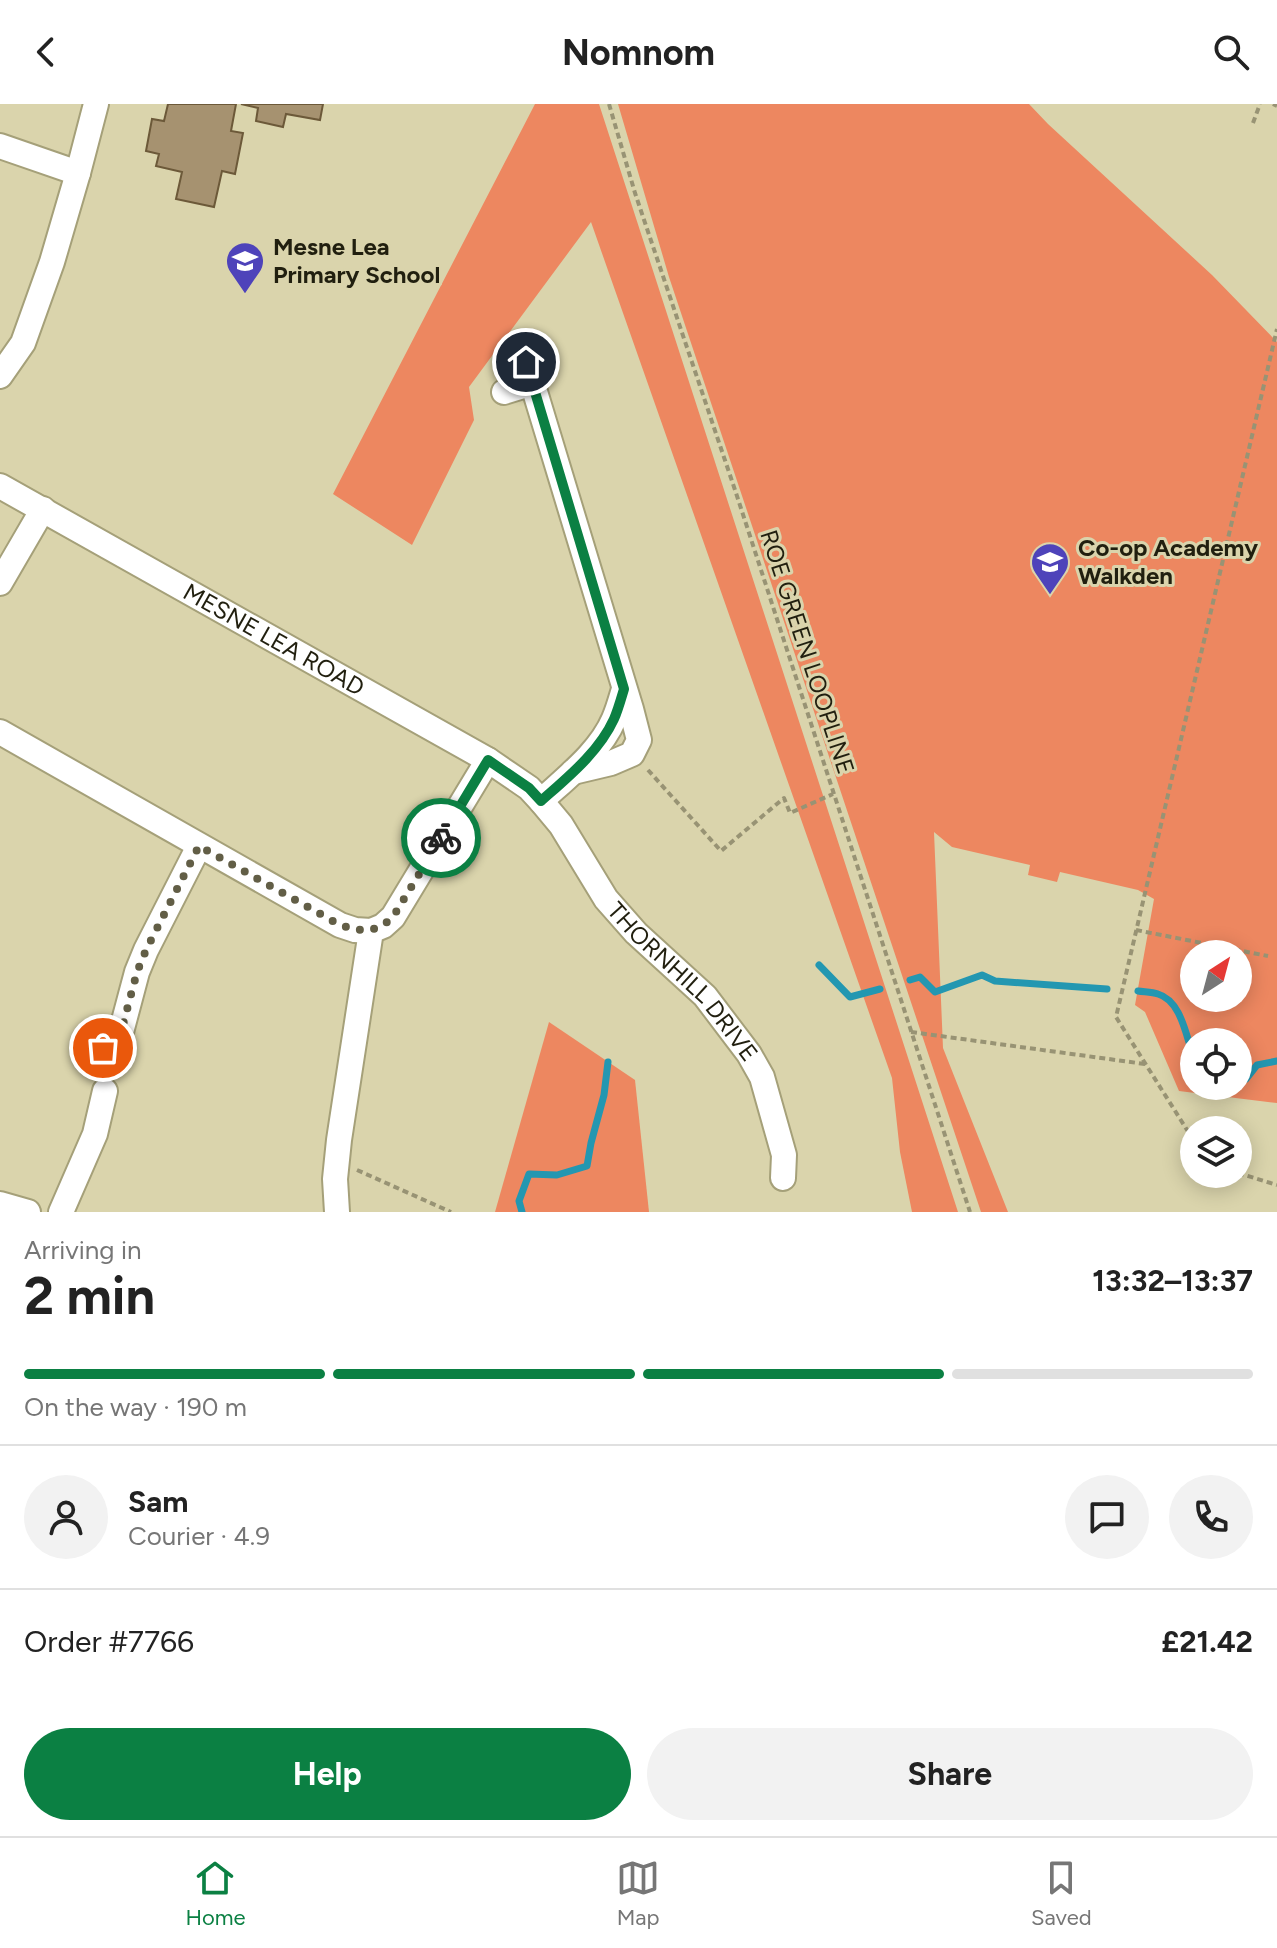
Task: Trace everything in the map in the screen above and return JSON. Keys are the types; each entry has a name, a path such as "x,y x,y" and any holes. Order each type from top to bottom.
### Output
{"street":[{"path":"0,376 23,343 52,262 96,104"},
{"path":"0,146 78,173"},
{"path":"504,392 529,372 639,740 632,754 573,772"},
{"name":"MESNE LEA ROAD","path":"0,486 488,760 529,788 541,801"},
{"path":"0,583 43,509"},
{"path":"541,801 596,747 613,722 624,689"},
{"path":"0,732 340,925 371,931 393,917 488,760"},
{"name":"THORNHILL DRIVE","path":"541,801 561,825 606,899 636,933 705,996 749,1054 762,1077 784,1155 783,1178"},
{"path":"116,1052 137,972 199,846"},
{"path":"337,1212 335,1179 338,1145 371,931"},
{"path":"61,1212 95,1134 105,1091"},
{"path":"0,1204 28,1212"}],"path":[{"name":"ROE GREEN LOOPLINE","path":"609,104 635,193 970,1212"},
{"path":"1253,123 1260,104"},
{"path":"1180,1119 1116,1017 1277,329"},
{"path":"632,754 721,851 784,798 790,813 834,794"},
{"path":"1136,930 1268,956"},
{"path":"911,1032 1145,1064"},
{"path":"338,1145 451,1212"},
{"path":"1252,1177 1277,1185"}],"shaded area":[{"path":"535,104 599,104 958,1212 912,1212 900,1152 892,1078 591,222 469,387 474,420 412,545 333,494"},
{"name":"Co-op Academy Walkden","path":"618,104 1029,104 1212,275 1277,342 1277,1103 1252,1100 1252,1028 1180,1028 1179,1091 1145,1012 1135,1005 1154,899 1138,890 1060,872 1057,882 1028,875 1030,865 952,847 934,832 943,1048 1008,1212 981,1212 669,277"},
{"path":"549,1022 635,1080 649,1212 495,1212"}],"building":[{"path":"168,104 236,104 231,131 243,133 235,174 222,171 214,207 176,199 182,172 156,166 159,154 146,151 152,119 164,121"},
{"path":"241,104 323,104 320,120 286,114 283,127 256,121 258,108"}],"waterway":[{"path":"819,965 850,997 880,989"},
{"path":"910,980 920,977 935,992 982,975 995,981 1107,989"},
{"path":"1138,991 1165,997 1176,1009 1184,1028"},
{"path":"1252,1071 1257,1065 1277,1061"},
{"path":"522,1212 519,1201 529,1174 557,1175 587,1166 604,1095 608,1062"}],"way so far":[{"path":"103,1048 116,1051 137,972 199,846 340,925 371,931 393,917 441,838"}],"place":[{"name":"Mesne Lea Primary School","path":"245,295"},
{"name":"Co-op Academy Walkden","path":"1050,596"}],"route":[{"path":"441,838 488,760 529,788 541,801 596,747 613,722 624,689 526,362"}]}
